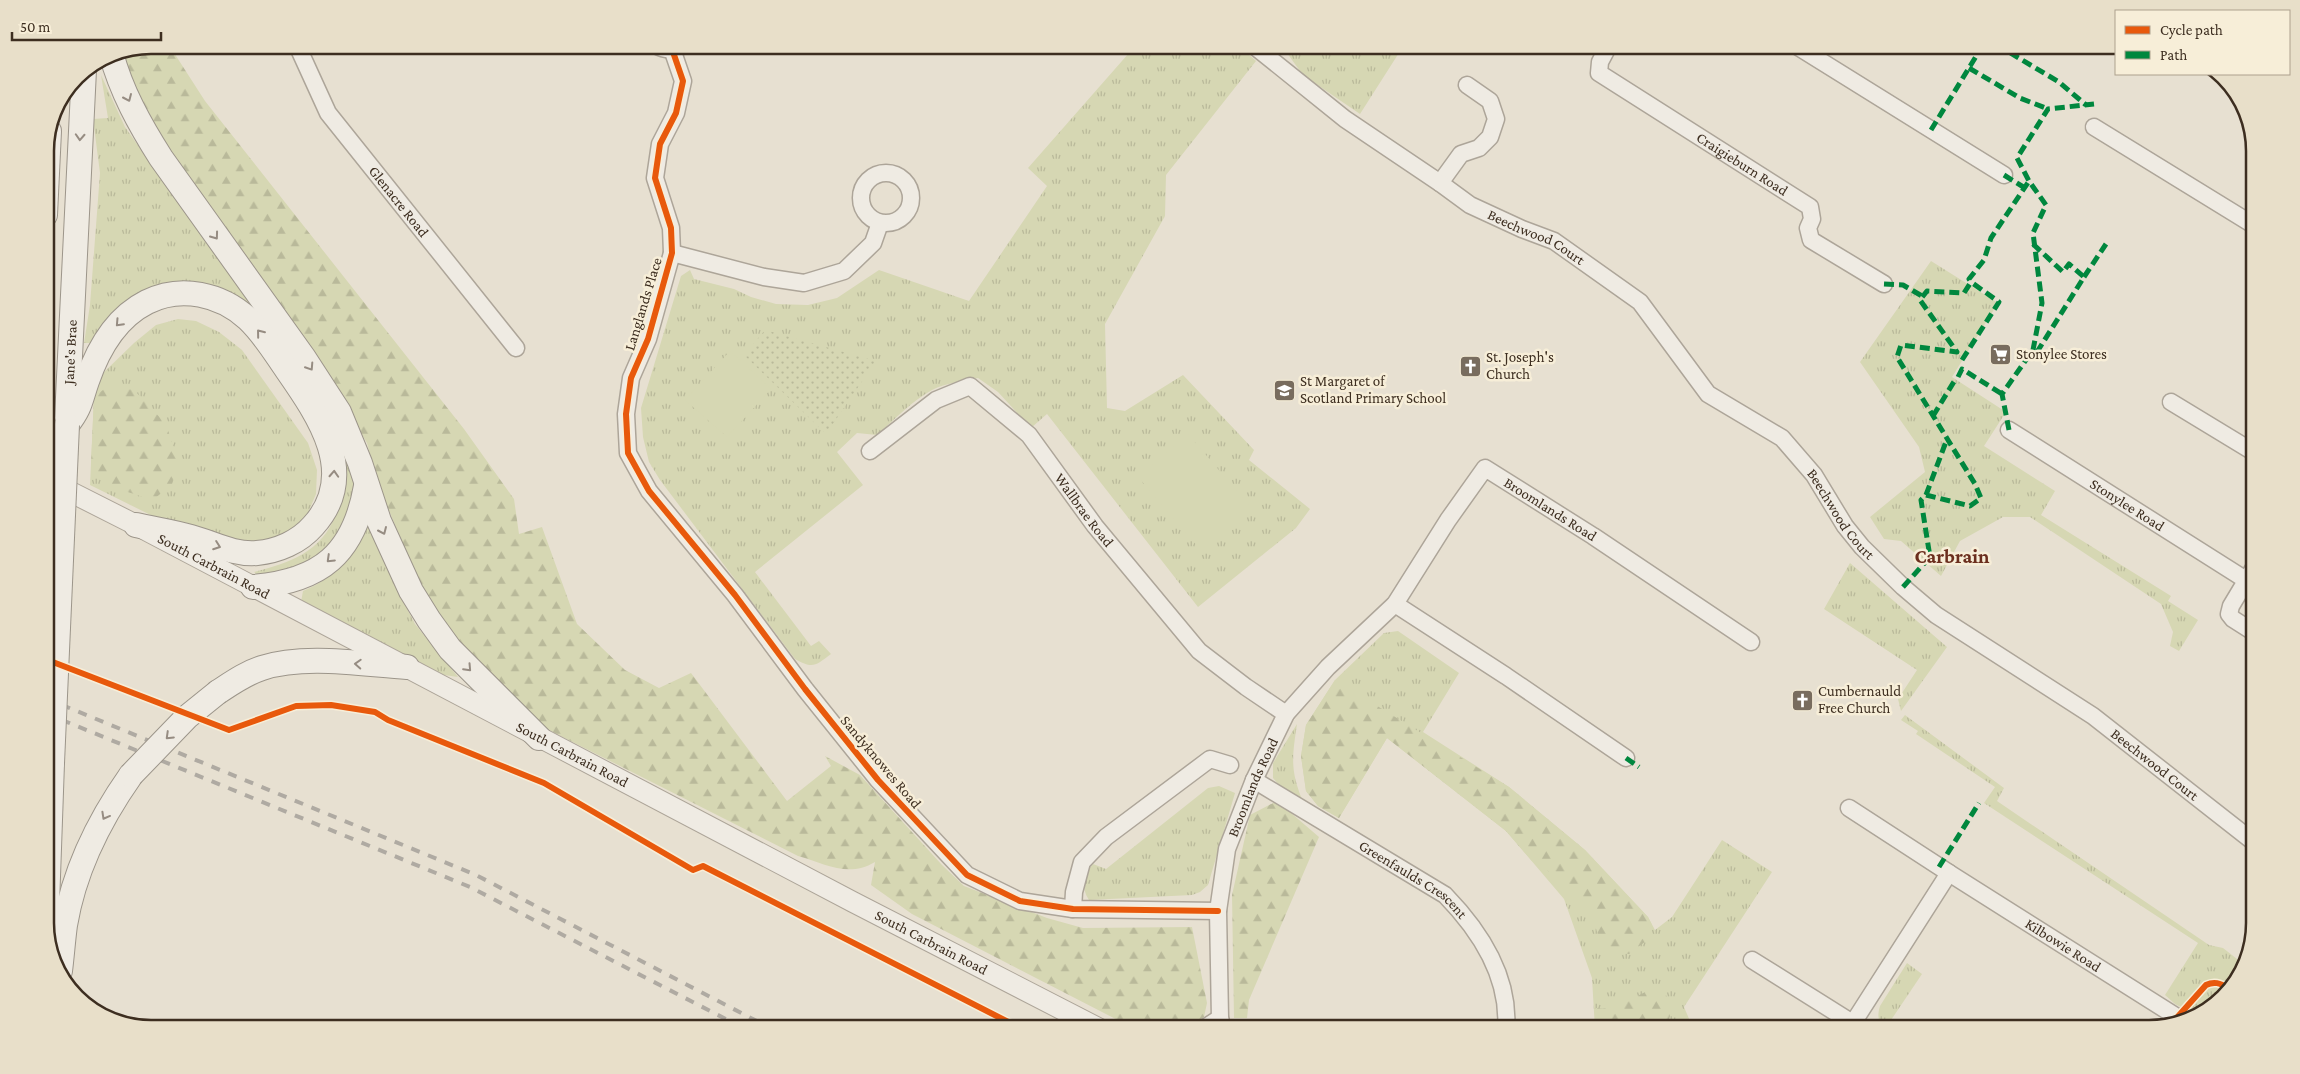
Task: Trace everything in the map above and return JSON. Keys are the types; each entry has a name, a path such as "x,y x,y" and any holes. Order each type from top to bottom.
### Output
{"main road":[{"path":"114,61 126,96 142,129 304,358 339,412 391,548 411,590 429,620 456,656 539,738"},
{"name":"Jane's Brae","path":"54,718 83,82"},
{"path":"67,425 79,409 87,380 101,346 114,328 135,309 148,301 182,293 216,298 232,307 248,320 260,333 307,398 331,447 335,467 334,487 328,505 306,534 291,544 275,550 245,554 192,537 136,525"},
{"path":"253,587 290,581 309,575 324,566 347,541 362,509 366,486"},
{"path":"61,961 65,925 78,879 98,828 131,774 187,717 218,692 245,675 279,664 314,662 406,667"}],"street":[{"name":"Glenacre Road","path":"301,54 328,113 516,348"},
{"name":"Langlands Place","path":"628,453 626,414 632,378 648,339 672,253 671,228 655,178 660,144 676,113 683,81 679,54"},
{"name":"Beechwood Court","path":"1268,54 1345,119 1470,205 1522,229 1554,240 1640,302 1708,394 1782,438 1814,475 1845,526 1862,547 1903,587 1936,615 2093,716 2246,835"},
{"name":"Craigieburn Road","path":"1604,54 1600,62 1599,73 1810,207 1812,219 1808,228 1811,240 1884,284"},
{"path":"1808,54 2004,176"},
{"path":"1440,183 1461,154 1479,148 1490,137 1496,119 1490,101 1467,84"},
{"path":"2094,127 2246,220"},
{"path":"672,253 764,277 804,283 844,271 873,243 880,223"},
{"name":"Wallbrae Road","path":"870,451 936,400 970,386 1029,435 1095,526 1198,652 1286,714"},
{"path":"2171,402 2246,448"},
{"name":"Stonylee Road","path":"2009,430 2246,571"},
{"name":"Sandyknowes Road","path":"628,453 649,491 734,595 805,689 878,780 966,875 1020,901 1073,909 1218,911"},
{"name":"Broomlands Road","path":"1221,1020 1218,911 1227,849 1254,780 1286,714 1328,667 1395,604 1448,520 1485,468 1600,540 1751,642"},
{"name":"South Carbrain Road","path":"54,484 1083,1020"},
{"name":"Stonylee Road","path":"2246,581 2229,614 2246,627"},
{"path":"1395,604 1506,676 1626,758"},
{"path":"1073,909 1074,892 1082,862 1106,837 1210,759 1230,765"},
{"name":"Greenfaulds Crescent","path":"1254,780 1445,895 1467,918 1487,948 1500,976 1507,1020"},
{"name":"Kilbowie Road","path":"1849,808 2176,1017"},
{"path":"1861,1020 1949,873"},
{"path":"1752,960 1847,1020"}],"green space":[{"path":"144,54 175,54 205,101 464,429 514,499 519,534 542,527 577,624 625,670 659,688 691,673 787,801 831,766 825,756 860,775 942,865 964,886 1047,918 1083,928 1192,927 1207,1003 1204,1017 1200,1020 1118,1020 912,914 871,885 875,862 865,867 846,869 828,866 798,856 529,720 443,623 415,574 377,481 367,443 335,390 169,157 137,94 123,58"},
{"path":"1128,54 1248,54 1256,61 1166,175 1165,216 1105,324 1107,408 1125,411 1183,375 1254,450 1249,460 1310,509 1296,528 1198,607 1047,414 1031,428 998,392 978,378 955,382 932,390 917,400 877,435 857,433 837,452 863,485 755,572 811,646 819,641 831,654 814,665 795,659 660,480 649,462 643,437 641,408 681,276 690,270 694,279 734,289 751,297 776,304 808,305 837,298 879,270 969,301 1047,186 1028,168"},
{"path":"1288,54 1398,54 1360,114 1303,75"},
{"path":"101,75 125,127 327,413 350,466 357,501 330,555 269,584 254,572 292,560 313,547 322,538 330,527 338,509 343,475 251,321 168,294 98,343 84,343 90,305 100,173 93,119 108,118"},
{"path":"1931,261 1998,303 1952,377 2006,412 1984,446 2055,491 2041,515 2171,596 2168,601 2198,620 2179,651 2170,646 2173,632 2161,604 2030,517 2003,517 1960,541 1941,576 1901,541 1884,539 1870,517 1925,472 1919,447 1860,362"},
{"path":"178,319 196,321 219,332 242,350 308,443 317,470 316,494 308,513 294,531 266,546 191,535 90,485 94,397 101,375 156,325"},
{"path":"765,330 876,361 826,434 744,355"},
{"path":"730,351 771,389 727,437 685,400"},
{"path":"108,386 134,390 166,424 179,464 172,484 153,500 115,488 91,465 94,397"},
{"path":"1188,434 1254,511 1204,554 1138,477"},
{"path":"369,526 415,624 458,677 444,675 301,602 303,591 334,572 349,556"},
{"path":"1850,563 1947,647 1901,711 1898,699 1917,670 1824,609"},
{"path":"1398,631 1459,673 1423,732 1509,787 1585,850 1648,917 1655,930 1672,917 1722,840 1772,872 1684,1007 1690,1020 1594,1020 1592,978 1564,899 1506,831 1387,738 1339,818 1318,806 1306,791 1301,756 1306,725 1335,680 1384,633"},
{"path":"1335,680 1509,787 1585,850 1648,917 1652,925 1646,941 1629,954 1610,952 1601,944 1591,913 1571,896 1537,859 1532,861 1506,831 1387,738 1339,818 1318,806 1306,791 1301,756 1306,725"},
{"path":"1905,715 2004,788 1997,801 2209,945 2223,948 2239,961 2218,992 2203,1004 2189,1011 2175,1004 2165,995 2198,943 1984,803 1995,787 1916,734 1918,731 1901,720"},
{"path":"1297,724 1293,764 1303,802 1285,792 1273,778 1273,763"},
{"path":"1219,786 1235,793 1208,885 1200,892 1192,895 1089,900 1086,895 1084,881 1089,868 1093,864 1106,869 1208,788"},
{"path":"1277,801 1319,837 1249,1000 1247,1018 1234,1018 1232,895 1250,815"},
{"path":"1907,963 1922,974 1891,1020 1880,1020 1880,1006"},
{"path":"1651,989 1667,996 1670,1016 1669,1020 1595,1020 1596,1008 1610,1008 1631,1000"}],"railway":[{"path":"54,702 476,875 755,1020"},
{"path":"54,717 470,887 728,1020"}],"marked path":[{"path":"1931,130 1977,54"},
{"path":"2012,54 2059,82 2086,105"},
{"path":"1969,68 2020,98 2048,109"},
{"path":"2009,430 2002,394 2033,350 2042,303 2033,233 2046,205 2029,181 2017,158 2048,109 2094,104"},
{"path":"2004,175 2025,188"},
{"path":"1903,587 1930,557 1921,500 1926,495 1970,506 1981,498 1975,484 1897,357 1901,345 1957,352 1920,300 1927,291 1964,293 1971,282 1969,279 1984,260 1991,238 2029,181"},
{"path":"2033,244 2063,272 2069,264 2084,277 2037,352 2033,350"},
{"path":"2084,277 2106,244"},
{"path":"1962,360 1999,302 1971,282"},
{"path":"1884,284 1903,285 1922,296"},
{"path":"1958,377 1962,369 2002,394"},
{"path":"1933,416 1955,380"},
{"path":"1926,495 1947,439"},
{"path":"1626,758 1639,767"},
{"path":"1939,867 1979,803"}],"cycle path":[{"path":"674,54 683,81 676,113 660,144 655,178 671,228 672,253 648,339 631,378 626,414 628,453 649,491 735,595 805,689 878,780 967,875 1020,901 1073,909 1218,911"},
{"path":"54,662 229,730 296,706 331,705 375,712 388,720 544,783 693,870 703,866 1004,1020"},
{"path":"2178,1016 2206,985 2217,983 2223,986"}],"place":[{"name":"Stonylee Stores","path":"2000,354"},
{"name":"St. Joseph's Church","path":"1470,366"},
{"name":"St Margaret of Scotland Primary School","path":"1284,390"},
{"name":"Cumbernauld Free Church","path":"1802,700"}],"district":[{"name":"Carbrain","path":"1952,556"}]}
